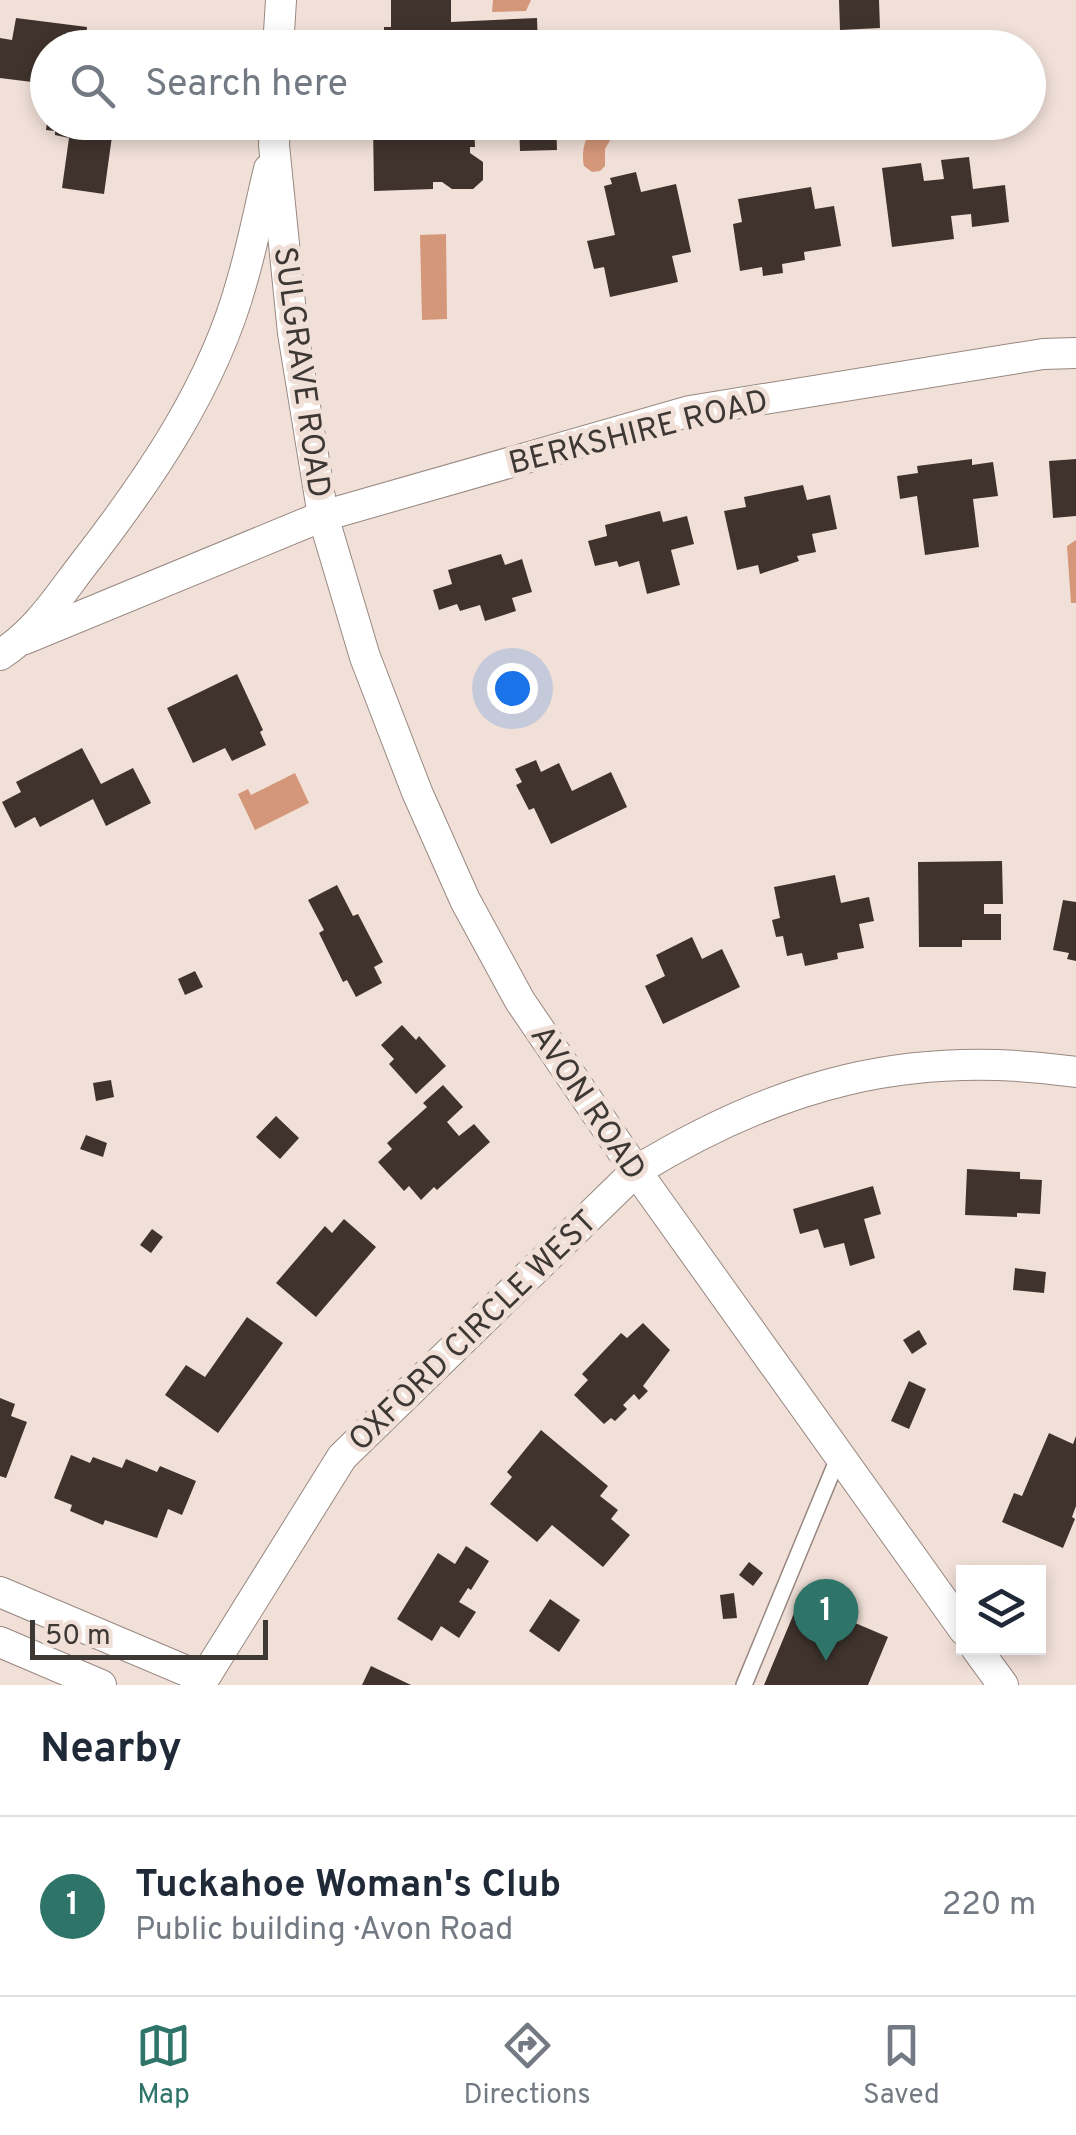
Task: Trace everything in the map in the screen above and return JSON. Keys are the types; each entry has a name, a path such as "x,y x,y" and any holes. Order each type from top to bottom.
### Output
{"street":[{"path":"279,30 281,0"},
{"name":"SULGRAVE ROAD","path":"12,647 128,508 177,430 211,365 242,283 274,140"},
{"name":"SULGRAVE ROAD","path":"12,647 324,516 294,333 276,140"},
{"name":"BERKSHIRE ROAD","path":"324,516 690,412 1024,357 1076,353"},
{"name":"AVON ROAD","path":"324,516 365,657 417,792 466,900 520,1001 838,1458 956,1619"},
{"name":"OXFORD CIRCLE WEST","path":"202,1682 342,1457 636,1171 680,1143 756,1107 837,1081 939,1064 1022,1064 1076,1072"},
{"path":"0,1592 202,1682"},
{"path":"0,1642 102,1685"},
{"path":"981,1655 1003,1685"}],"lane":[{"path":"744,1685 838,1458"}],"shaded area":[{"path":"493,0 531,0 526,11 492,12"},
{"path":"586,140 610,140 605,149 605,166 600,171 592,172 584,166"},
{"path":"446,234 447,319 422,320 420,235"},
{"path":"1076,540 1076,603 1071,603 1067,546"},
{"path":"295,773 309,803 255,830 238,794 248,789 251,795"}],"building":[{"path":"391,0 451,0 451,22 537,18 537,30 384,30 391,27"},
{"path":"839,0 879,0 880,28 840,30"},
{"path":"16,18 87,27 30,30 30,82 0,78 0,38 12,40"},
{"path":"69,140 112,140 104,194 62,188"},
{"path":"373,140 475,140 470,153 483,162 483,180 473,189 452,189 442,182 433,182 433,189 374,191"},
{"path":"520,140 557,140 557,150 520,151"},
{"path":"969,157 973,189 1005,185 1009,222 972,227 971,214 951,216 954,239 892,247 882,168 921,163 924,181 944,179 941,160"},
{"path":"636,172 641,192 676,184 691,252 672,256 678,282 610,297 604,267 594,269 587,241 615,235 604,186 612,184 610,178"},
{"path":"811,187 815,209 834,206 841,246 804,252 805,260 782,264 783,273 763,276 762,267 740,271 733,224 742,222 738,199"},
{"path":"972,459 972,465 993,462 998,496 973,499 979,547 925,555 917,496 900,499 897,476 918,473 917,466"},
{"path":"1076,459 1076,516 1053,518 1049,461"},
{"path":"803,485 807,500 830,495 837,529 812,534 816,552 797,556 799,561 760,574 758,565 737,570 724,511 746,507 744,497"},
{"path":"660,511 663,522 687,516 694,544 671,550 680,585 647,594 639,561 619,567 617,561 595,566 588,541 607,536 605,525"},
{"path":"501,554 505,565 522,559 532,592 512,598 516,611 485,621 480,605 460,611 457,604 439,610 433,590 452,584 448,570"},
{"path":"237,674 266,745 232,761 225,748 193,763 167,708"},
{"path":"82,748 101,784 133,768 151,803 106,826 93,799 40,827 35,817 15,828 2,802 21,792 16,782"},
{"path":"536,760 541,772 559,763 572,791 611,772 627,807 551,844 534,808 529,810 516,785 522,782 515,769"},
{"path":"1002,861 1003,904 984,904 984,914 1001,914 1001,940 962,940 962,947 919,947 918,862"},
{"path":"835,875 841,903 869,897 874,921 859,924 864,948 837,953 838,959 805,966 802,953 787,956 783,936 776,937 772,920 780,918 774,887"},
{"path":"337,885 353,916 358,914 383,962 374,967 382,983 356,997 347,980 343,982 308,900"},
{"path":"1063,900 1076,902 1076,961 1067,959 1069,953 1053,950"},
{"path":"692,937 702,959 722,949 740,987 663,1024 645,986 665,976 656,955"},
{"path":"195,971 203,987 185,995 178,979"},
{"path":"402,1025 416,1040 419,1036 446,1066 416,1094 389,1064 394,1059 381,1045"},
{"path":"111,1080 114,1097 96,1101 93,1083"},
{"path":"443,1085 463,1107 447,1122 459,1136 474,1124 490,1142 421,1200 409,1186 404,1191 378,1162 392,1149 387,1143 427,1107 423,1103"},
{"path":"276,1116 299,1138 280,1159 256,1137"},
{"path":"86,1135 107,1143 103,1157 80,1149"},
{"path":"967,1169 1020,1172 1020,1179 1042,1180 1040,1214 965,1215"},
{"path":"873,1186 881,1214 864,1219 875,1258 850,1266 844,1243 824,1248 818,1229 800,1234 793,1209"},
{"path":"344,1219 376,1247 316,1317 276,1283 325,1226 332,1233"},
{"path":"152,1229 163,1237 151,1253 140,1245"},
{"path":"1015,1268 1046,1272 1044,1293 1013,1290"},
{"path":"247,1317 283,1343 218,1433 165,1395 186,1365 205,1377"},
{"path":"643,1323 670,1350 643,1386 648,1391 639,1400 634,1394 615,1421 611,1418 604,1424 574,1395 588,1380 582,1374 621,1333 627,1338"},
{"path":"919,1330 927,1344 912,1354 903,1340"},
{"path":"909,1381 926,1389 909,1429 891,1421"},
{"path":"0,1398 15,1404 11,1416 27,1422 6,1478 0,1476"},
{"path":"541,1430 608,1486 600,1496 618,1510 611,1519 630,1535 603,1567 552,1525 537,1542 490,1504 512,1477 507,1472"},
{"path":"1049,1433 1073,1444 1076,1436 1076,1506 1072,1517 1075,1519 1063,1548 1002,1522 1014,1493 1022,1496"},
{"path":"71,1455 90,1463 93,1457 122,1468 126,1459 157,1472 160,1466 196,1481 182,1515 168,1509 157,1538 105,1520 103,1525 70,1511 72,1505 54,1498"},
{"path":"466,1546 489,1561 459,1602 476,1612 459,1638 441,1626 432,1641 397,1619 438,1553 455,1564"},
{"path":"749,1562 763,1573 753,1586 739,1575"},
{"path":"734,1593 737,1618 723,1619 720,1595"},
{"path":"802,1594 843,1611 841,1617 888,1637 868,1685 764,1685"},
{"path":"550,1599 580,1620 559,1652 529,1631"},
{"path":"371,1666 411,1685 362,1685"}],"place":[{"name":"Tuckahoe Woman's Club","path":"826,1661"}]}
